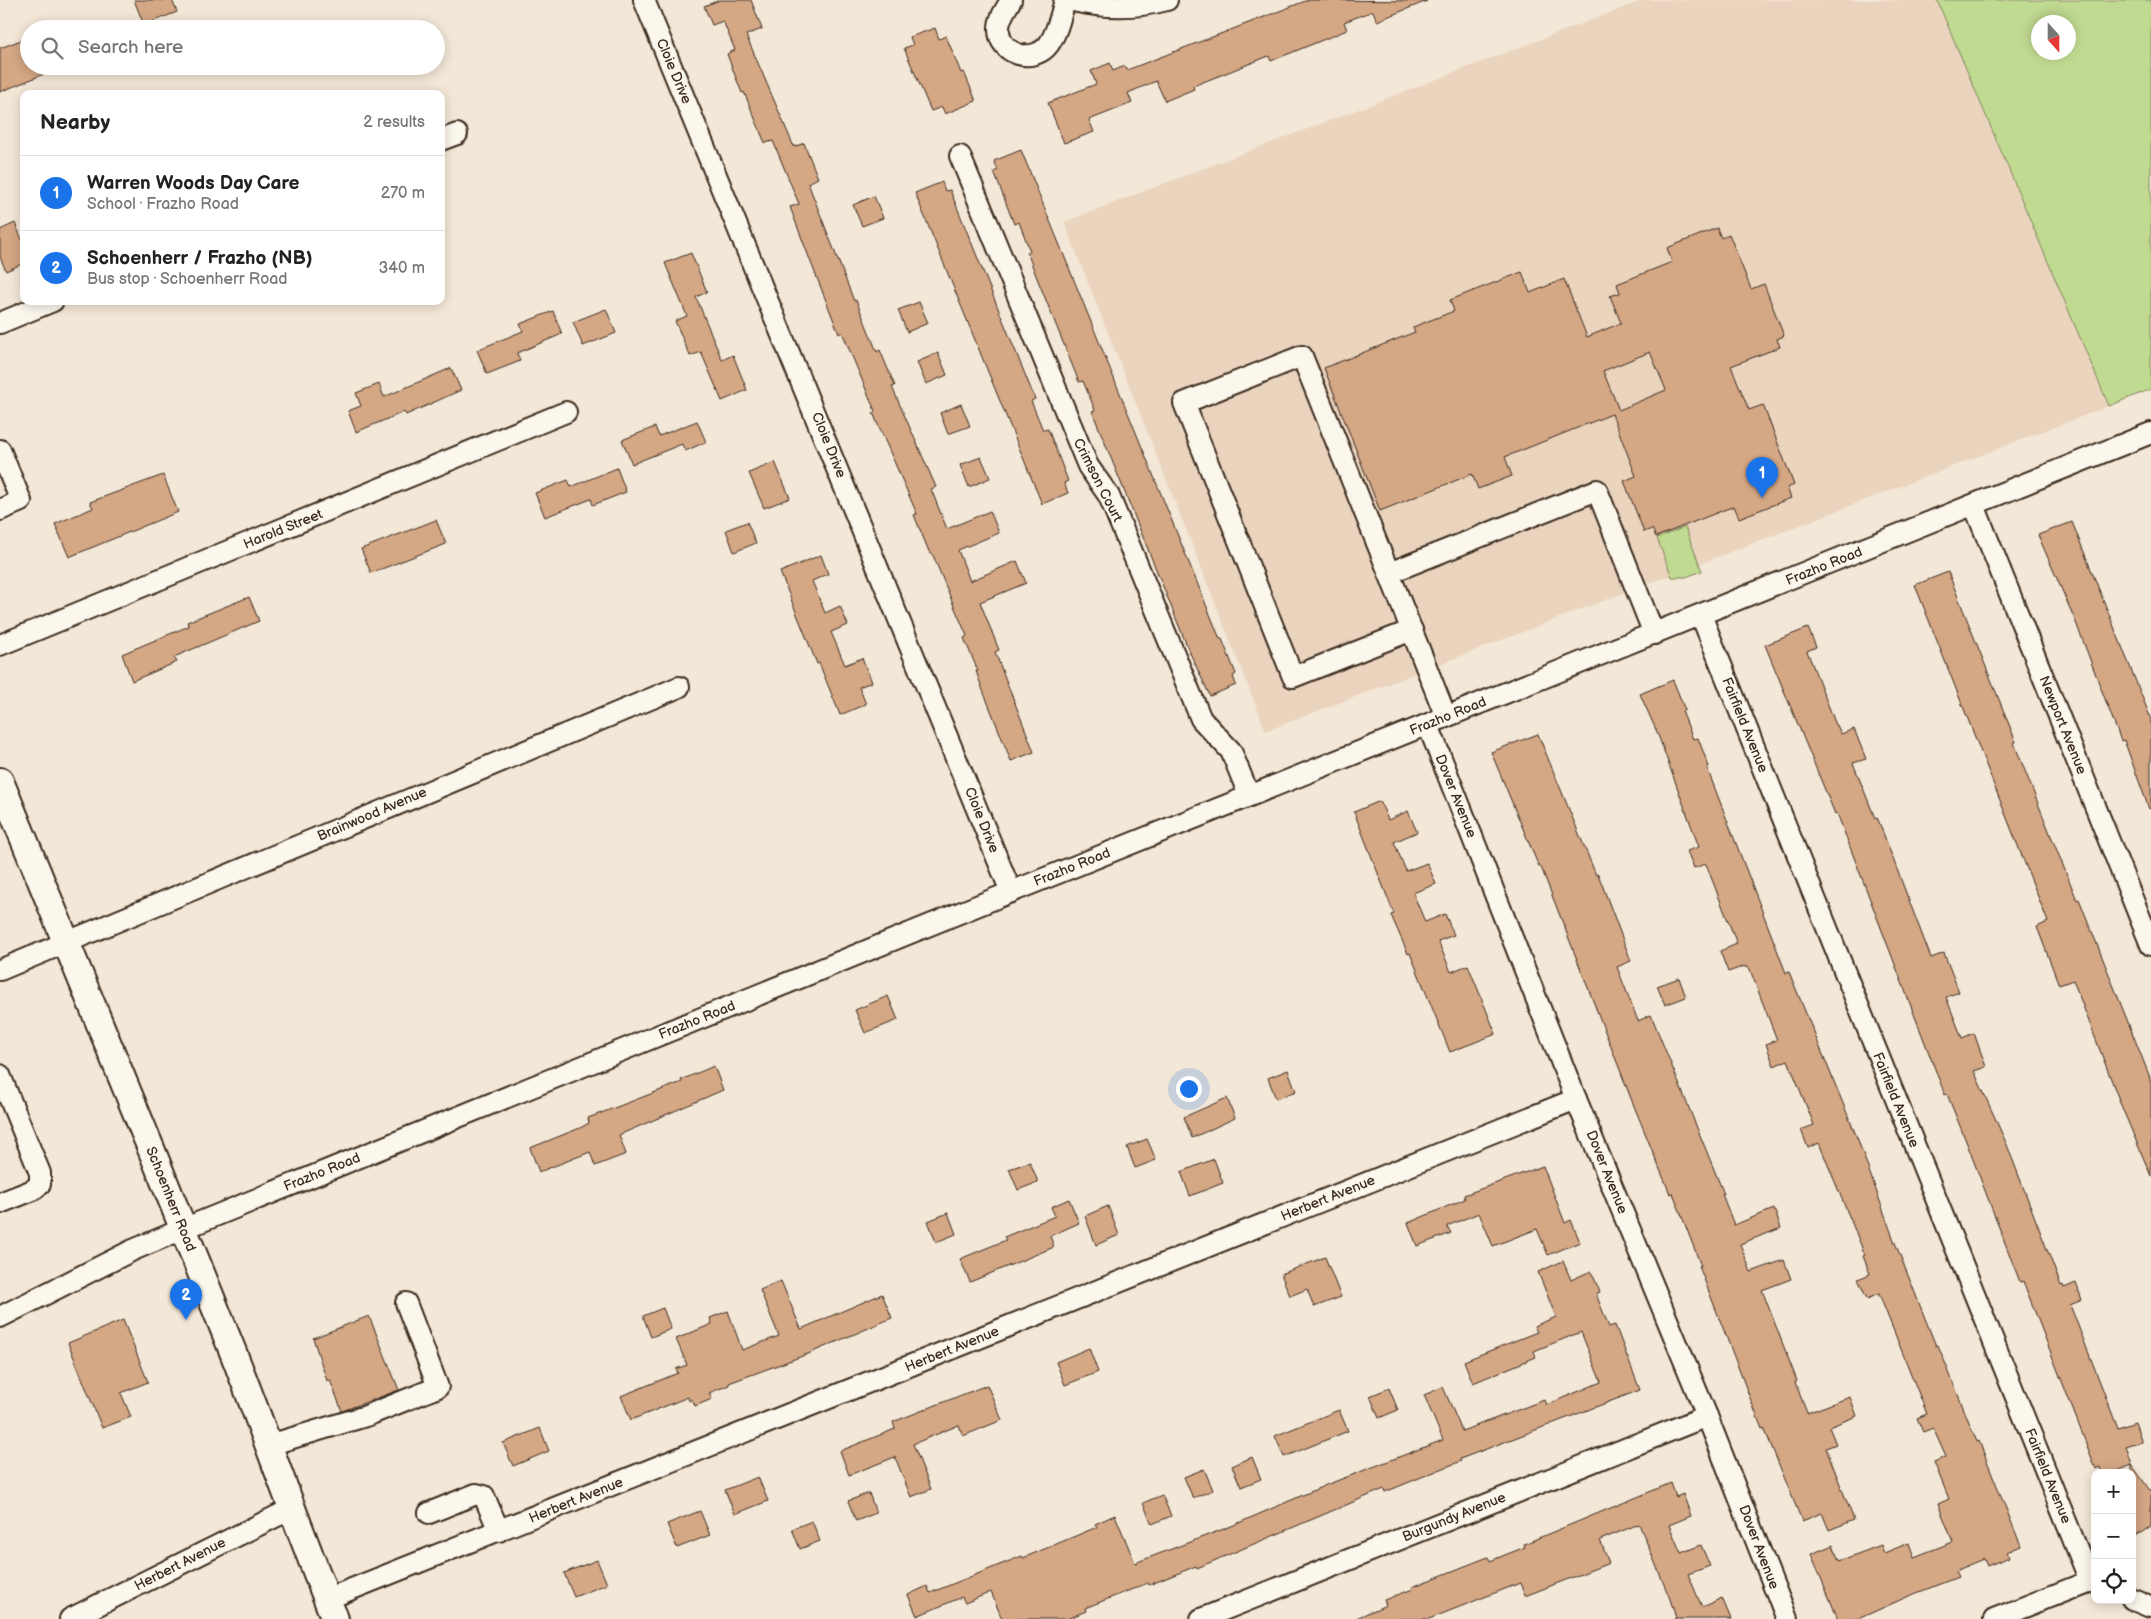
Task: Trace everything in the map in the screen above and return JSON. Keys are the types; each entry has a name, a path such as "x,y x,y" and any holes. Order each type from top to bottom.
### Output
{"main road":[{"name":"Schoenherr Road","path":"0,781 183,1229 269,1445 291,1509 331,1609"}],"street":[{"name":"Cloie Drive","path":"644,0 1011,892"},
{"path":"1011,0 1000,22 1000,36 1007,48 1015,54 1025,56 1039,53 1049,44 1054,35 1065,0"},
{"path":"1069,0 1118,7 1167,0"},
{"name":"Crimson Court","path":"960,156 1088,466 1109,496 1201,719 1231,751 1249,796"},
{"path":"0,323 43,305"},
{"path":"1412,630 1293,677 1184,403 1302,356 1412,630 1446,717"},
{"name":"Harold Street","path":"0,645 566,412"},
{"name":"Frazho Road","path":"0,1317 133,1250 183,1229 1011,892 2151,433"},
{"path":"0,450 21,501 0,510"},
{"path":"1389,573 1596,490 1654,634"},
{"name":"Newport Avenue","path":"1974,505 2151,945"},
{"name":"Fairfield Avenue","path":"1701,615 2091,1580"},
{"name":"Brainwood Avenue","path":"0,970 679,687"},
{"name":"Dover Avenue","path":"1428,724 1576,1098 1707,1416 1787,1619"},
{"path":"0,1075 40,1173 40,1184 33,1190 0,1203"},
{"name":"Herbert Avenue","path":"331,1609 499,1531 1576,1098"},
{"path":"269,1445 366,1416 438,1387 406,1303"},
{"name":"Burgundy Avenue","path":"1202,1619 1707,1416"},
{"path":"429,1513 476,1494 484,1496 499,1531"},
{"name":"Herbert Avenue","path":"70,1619 291,1509"},
{"path":"1994,1619 2091,1582"},
{"path":"2136,1601 2151,1607"}],"shaded area":[{"path":"1644,0 1937,0 2109,406 1266,731 1064,222"}],"green space":[{"path":"1937,0 2151,0 2151,389 2109,406"},
{"path":"1685,527 1702,571 1686,577 1672,577 1657,538"}],"building":[{"path":"134,0 172,0 177,12 157,20 142,20"},
{"path":"720,0 751,0 762,29 746,35 794,147 804,143 818,178 808,183 854,301 856,300 877,352 880,350 895,386 892,387 936,487 931,489 947,529 990,511 999,533 958,550 970,581 1017,561 1026,583 980,602 999,650 995,652 1034,752 1011,761 964,638 967,636 932,553 930,554 914,515 917,514 873,413 875,411 842,332 839,334 810,260 790,207 799,204 773,141 765,143 744,92 742,93 727,54 735,50 723,21 712,25 704,6"},
{"path":"1308,0 1427,1 1377,21 1373,11 1344,22 1347,30 1271,61 1269,56 1193,86 1194,89 1165,101 1156,81 1128,93 1132,103 1089,120 1094,132 1064,143 1048,103 1096,84 1091,71 1110,63 1113,71 1125,66 1127,70"},
{"path":"935,28 939,39 946,36 961,73 964,72 976,101 945,114 942,107 931,111 904,48 913,45 910,37"},
{"path":"20,40 20,75 41,75 0,92 0,48"},
{"path":"1021,150 1220,639 1222,639 1236,674 1233,676 1236,685 1210,696 1190,653 1092,411 1095,410 1083,381 1079,382 1037,278 1027,252 1030,251 1019,222 1014,224 994,172 998,170 994,161"},
{"path":"942,182 945,191 950,190 1035,399 1031,401 1043,430 1048,429 1068,481 1064,483 1068,493 1042,504 915,193"},
{"path":"874,196 883,218 862,226 853,205"},
{"path":"15,223 20,235 20,265 6,271 0,257 0,230"},
{"path":"1717,228 1721,238 1729,234 1751,289 1764,284 1784,336 1777,339 1780,347 1731,366 1749,410 1763,405 1794,485 1787,488 1791,498 1739,518 1734,506 1656,537 1652,529 1644,532 1624,481 1636,476 1612,414 1505,457 1512,476 1478,489 1472,474 1380,511 1324,368 1415,332 1413,327 1454,311 1450,300 1522,272 1530,293 1564,279 1587,337 1621,323 1610,296 1620,293 1617,284 1672,262 1667,248","holes":["1650,352 1666,390 1619,410 1603,371"]},
{"path":"691,253 707,292 696,297 722,360 733,355 747,390 722,401 701,352 690,356 675,321 687,316 665,263"},
{"path":"919,302 928,323 907,332 898,310"},
{"path":"606,309 616,333 583,346 573,322"},
{"path":"553,311 562,334 517,353 520,361 487,374 477,350 523,331 520,324"},
{"path":"938,353 947,375 926,384 917,362"},
{"path":"451,368 461,390 406,415 404,412 356,432 348,411 361,406 356,393 379,384 384,397"},
{"path":"961,404 970,426 948,434 940,413"},
{"path":"697,421 706,442 685,451 682,444 632,464 622,440 655,427 659,436"},
{"path":"981,457 990,478 969,487 960,465"},
{"path":"775,462 790,498 764,508 749,473"},
{"path":"617,468 626,492 593,505 591,499 545,517 535,493 568,480 571,487"},
{"path":"163,475 178,512 69,557 55,524 93,508 90,502"},
{"path":"436,520 446,544 371,573 361,549"},
{"path":"747,522 756,543 734,552 726,530"},
{"path":"2072,522 2151,719 2151,808 2149,809 2124,740 2121,741 2075,620 2038,535"},
{"path":"821,555 828,574 812,581 825,613 840,606 848,625 831,632 845,665 862,658 872,682 859,687 866,704 840,715 780,572"},
{"path":"1948,572 2016,742 2014,743 2039,806 2077,900 2079,899 2151,1080 2151,1176 2123,1110 2073,980 2059,985 2037,927 2048,922 1915,585"},
{"path":"249,597 259,621 174,657 177,662 132,681 122,654 189,626 187,622"},
{"path":"1808,628 1816,647 1807,651 1836,725 1841,734 1854,729 1866,759 1853,763 1875,818 1877,817 1931,958 1944,953 1959,992 1946,997 1962,1038 1974,1033 1986,1067 1974,1071 2007,1145 2061,1286 2063,1285 2064,1288 2076,1283 2082,1300 2070,1305 2117,1426 2118,1428 2135,1422 2142,1442 2126,1447 2132,1465 2122,1469 2101,1469 2100,1467 2096,1469 2023,1281 2020,1282 1966,1141 1947,1094 1945,1095 1837,813 1835,814 1765,645"},
{"path":"1673,680 1685,710 1682,711 1693,739 1698,738 1709,767 1707,768 1786,973 1789,972 1858,1140 1892,1235 1936,1346 1938,1345 1977,1442 1979,1441 2021,1546 2007,1552 2009,1557 1987,1566 1984,1559 1955,1571 1958,1577 1858,1619 1838,1619 1811,1554 1833,1545 1839,1561 1881,1545 1884,1553 1909,1543 1914,1557 1953,1542 1938,1504 1949,1499 1934,1462 1946,1457 1933,1428 1923,1432 1917,1418 1927,1414 1879,1294 1867,1299 1858,1279 1870,1274 1863,1256 1865,1255 1819,1143 1808,1148 1801,1130 1814,1125 1788,1060 1774,1066 1766,1044 1777,1040 1749,967 1746,968 1745,966 1728,972 1720,951 1737,944 1706,864 1694,868 1687,851 1699,847 1657,732 1640,694"},
{"path":"1538,734 1596,875 1598,874 1631,961 1617,967 1638,1021 1651,1015 1724,1194 1722,1194 1734,1225 1774,1209 1781,1228 1740,1244 1751,1272 1784,1260 1791,1279 1762,1290 1797,1381 1795,1382 1807,1413 1850,1397 1857,1416 1829,1427 1836,1444 1826,1448 1854,1520 1829,1530 1822,1513 1802,1521 1764,1428 1762,1429 1673,1193 1670,1194 1541,867 1539,867 1491,752"},
{"path":"1380,801 1388,820 1408,811 1417,832 1394,842 1406,871 1427,863 1436,884 1413,893 1425,922 1445,914 1454,935 1438,941 1451,972 1468,965 1496,1034 1450,1052 1410,953 1408,954 1391,915 1394,914 1354,812"},
{"path":"1679,978 1686,997 1665,1005 1657,986"},
{"path":"888,996 898,1020 865,1033 855,1010"},
{"path":"714,1066 723,1090 619,1135 626,1154 595,1166 590,1152 539,1172 530,1148 580,1128 589,1123 588,1118 682,1082 681,1080"},
{"path":"1288,1070 1296,1091 1276,1099 1268,1078"},
{"path":"1227,1098 1235,1118 1192,1138 1184,1117"},
{"path":"1147,1139 1156,1160 1135,1168 1127,1147"},
{"path":"1214,1159 1223,1183 1190,1196 1181,1172"},
{"path":"1030,1162 1038,1182 1018,1190 1009,1169"},
{"path":"1543,1166 1565,1223 1571,1220 1580,1242 1548,1255 1537,1229 1493,1246 1479,1213 1447,1226 1451,1233 1417,1246 1408,1223 1465,1199 1464,1195"},
{"path":"1069,1199 1079,1223 1050,1236 1054,1247 970,1282 960,1259 1006,1240 1004,1237 1055,1216 1051,1207"},
{"path":"1108,1206 1119,1235 1096,1245 1085,1216"},
{"path":"948,1213 956,1234 936,1242 928,1221"},
{"path":"1325,1257 1341,1297 1314,1307 1307,1289 1290,1296 1281,1274"},
{"path":"1563,1261 1571,1280 1591,1271 1600,1292 1596,1294 1609,1327 1615,1325 1640,1390 1460,1459 1461,1461 1385,1492 1384,1489 1197,1568 1196,1566 1149,1585 1148,1583 1085,1608 1086,1611 1067,1619 1002,1619 991,1592 965,1603 962,1597 917,1616 908,1595 927,1586 930,1593 1022,1556 1023,1558 1097,1527 1095,1524 1115,1515 1135,1563 1234,1525 1326,1485 1443,1440 1424,1395 1443,1387 1462,1431 1544,1400 1546,1405 1601,1382 1581,1332 1534,1351 1536,1357 1473,1383 1464,1361 1537,1332 1534,1326 1556,1317 1538,1272"},
{"path":"781,1281 801,1329 882,1294 892,1318 808,1354 729,1383 729,1385 709,1393 712,1399 695,1406 692,1399 689,1401 688,1397 631,1420 621,1396 678,1373 676,1369 687,1365 676,1339 712,1324 710,1318 728,1311 742,1350 779,1336 760,1290"},
{"path":"663,1308 671,1329 651,1337 643,1316"},
{"path":"369,1316 399,1390 342,1411 330,1380 327,1381 313,1338"},
{"path":"123,1320 148,1382 121,1393 131,1417 102,1428 68,1343"},
{"path":"1089,1348 1098,1372 1065,1385 1056,1362"},
{"path":"987,1385 1002,1420 963,1436 959,1425 913,1444 931,1489 911,1497 895,1457 849,1475 840,1451 895,1429 893,1422"},
{"path":"1389,1388 1398,1410 1379,1418 1370,1396"},
{"path":"1339,1410 1348,1431 1284,1457 1275,1436"},
{"path":"540,1428 549,1451 513,1466 503,1443"},
{"path":"1252,1457 1261,1479 1241,1487 1232,1466"},
{"path":"1204,1469 1213,1490 1193,1498 1184,1477"},
{"path":"2136,1471 2151,1492 2151,1526 2136,1536"},
{"path":"758,1477 768,1501 735,1514 725,1490"},
{"path":"1671,1483 1676,1497 1683,1494 1691,1516 1669,1525 1681,1553 1701,1545 1710,1566 1688,1574 1702,1607 1722,1598 1731,1619 1674,1619 1676,1618 1670,1599 1639,1524 1600,1540 1609,1563 1525,1596 1520,1583 1429,1619 1354,1619 1386,1605 1384,1600 1413,1589 1412,1587 1488,1557 1490,1561 1525,1547 1524,1544"},
{"path":"869,1493 876,1513 856,1521 848,1501"},
{"path":"1162,1495 1171,1516 1152,1524 1143,1503"},
{"path":"700,1511 710,1535 677,1548 667,1524"},
{"path":"812,1521 820,1541 800,1549 792,1529"},
{"path":"597,1560 607,1584 574,1597 564,1573"}],"place":[{"name":"Warren Woods Day Care","path":"1762,498"},
{"name":"Schoenherr / Frazho (NB)","path":"186,1320"}]}
